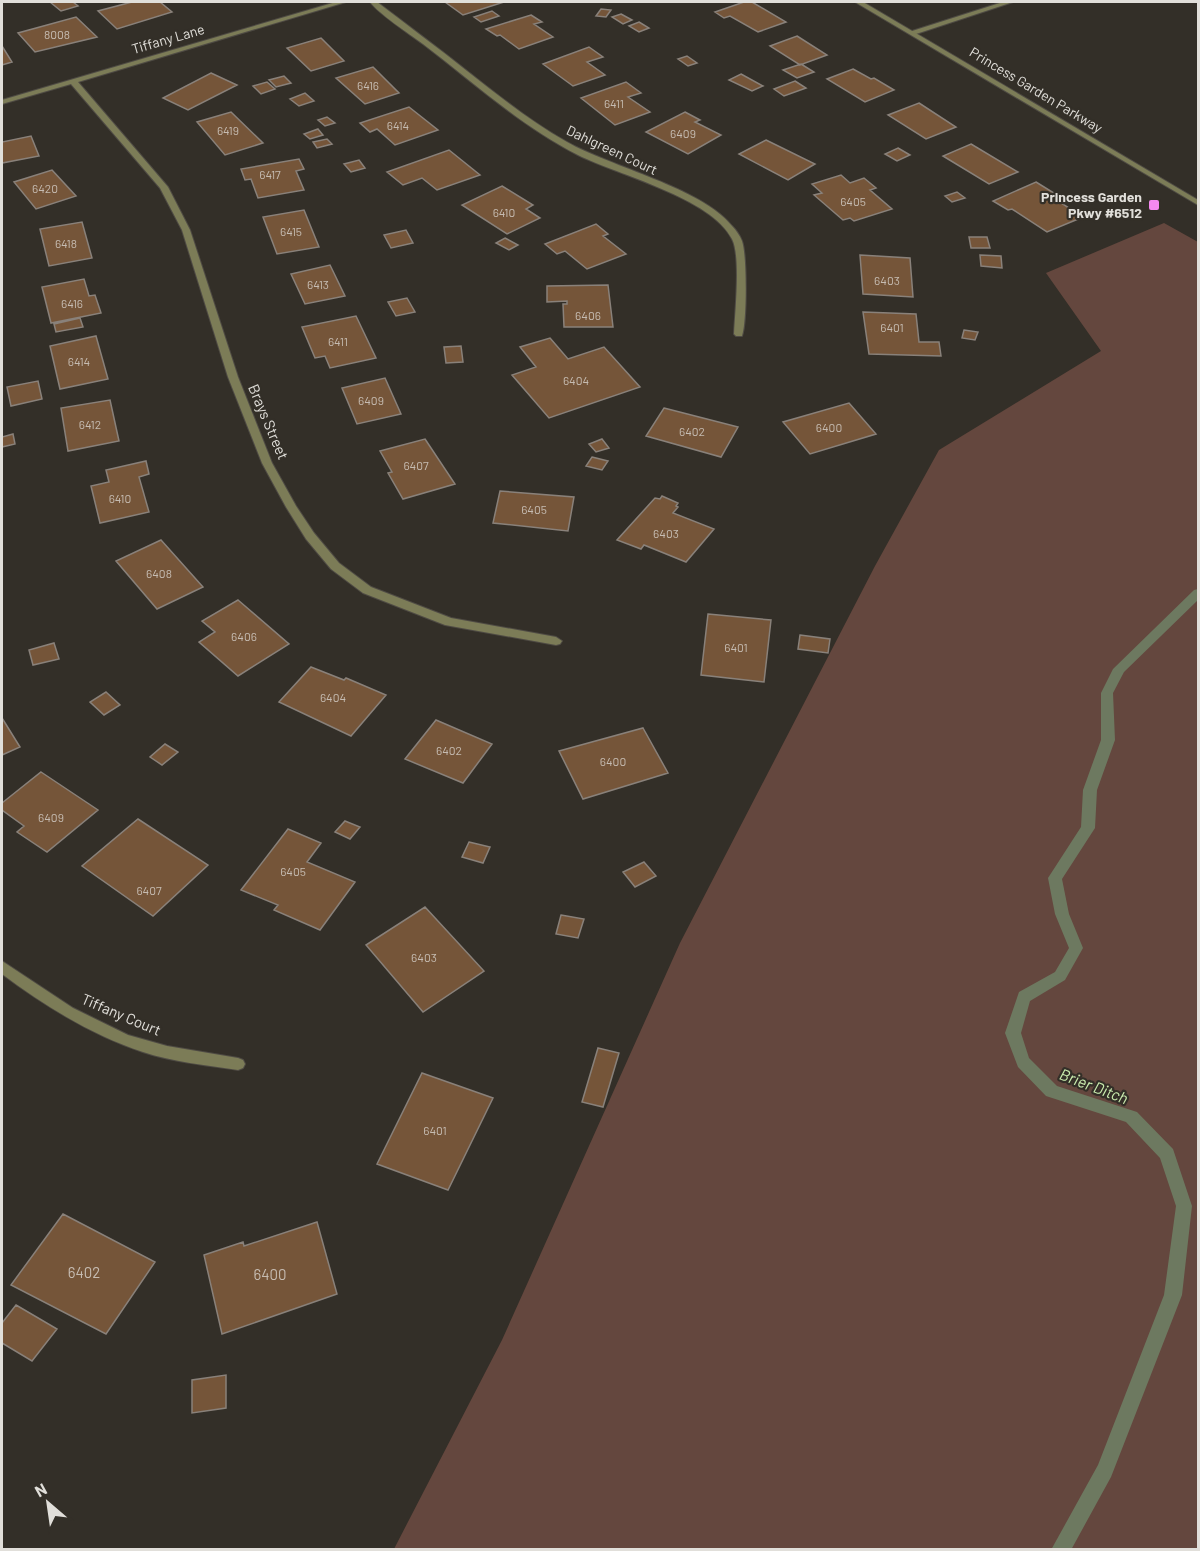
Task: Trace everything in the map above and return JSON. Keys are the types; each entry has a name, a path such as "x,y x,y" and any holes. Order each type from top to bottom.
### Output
{"street":[{"name":"Tiffany Lane","path":"2,102 342,2"},
{"name":"Dahlgreen Court","path":"373,2 507,106 561,142 598,161 642,178 702,206 725,225 737,239 740,256 739,334"},
{"name":"Princess Garden Parkway","path":"859,2 914,32 1198,203"},
{"path":"914,32 1009,2"},
{"name":"Brays Street","path":"73,81 164,187 186,230 233,377 267,463 310,536 335,566 367,590 449,621 556,641"},
{"name":"Tiffany Court","path":"2,967 39,995 142,1046 238,1064"}],"shaded area":[{"path":"1164,223 1198,242 1198,1549 394,1549 502,1340 680,943 875,566 939,450 1101,351 1046,273"}],"building":[{"path":"50,2 73,2 78,6 61,11"},
{"path":"132,2 160,2 172,12 117,29 98,11"},
{"path":"445,2 504,2 463,15"},
{"path":"744,2 752,2 786,22 758,32 730,16 724,18 715,12"},
{"path":"601,9 611,10 606,17 596,16"},
{"path":"492,11 499,16 481,22 474,17"},
{"path":"621,14 632,20 623,24 612,17"},
{"path":"531,15 542,22 534,24 553,37 519,49 500,35 497,36 486,29"},
{"path":"76,17 97,37 35,52 18,33"},
{"path":"639,22 649,28 639,32 629,26"},
{"path":"797,36 827,55 800,65 770,46"},
{"path":"321,38 344,61 311,71 287,48"},
{"path":"2,46 12,62 2,65"},
{"path":"589,47 603,57 587,62 605,75 573,86 543,64"},
{"path":"687,56 697,63 688,66 678,59"},
{"path":"801,64 814,72 797,78 783,70"},
{"path":"373,67 399,93 365,104 336,78"},
{"path":"853,69 894,90 865,102 827,79"},
{"path":"211,73 237,85 188,110 163,98"},
{"path":"741,74 763,86 752,91 729,80"},
{"path":"284,76 291,83 276,87 269,80"},
{"path":"795,81 806,88 784,96 774,89"},
{"path":"267,82 275,89 261,94 253,86"},
{"path":"626,82 641,93 628,97 650,112 615,125 581,98"},
{"path":"305,93 314,101 299,106 290,99"},
{"path":"919,103 956,127 926,139 888,115"},
{"path":"409,107 438,130 395,145 377,129 370,132 360,123"},
{"path":"231,112 263,143 225,155 197,122"},
{"path":"685,112 700,120 695,122 721,135 688,154 646,132"},
{"path":"327,117 335,123 325,126 318,120"},
{"path":"318,129 323,135 310,139 304,134"},
{"path":"31,136 39,156 2,163 2,142"},
{"path":"327,139 332,144 317,148 313,142"},
{"path":"766,140 815,164 788,180 739,154"},
{"path":"971,144 1018,172 989,184 943,156"},
{"path":"898,148 910,155 897,161 885,154"},
{"path":"449,150 480,175 437,190 422,178 403,185 387,172"},
{"path":"299,159 304,169 296,171 304,190 258,198 251,179 245,180 241,169"},
{"path":"359,160 365,168 351,172 344,164"},
{"path":"52,170 76,196 36,209 14,182"},
{"path":"841,175 850,183 864,178 876,188 870,190 892,209 854,221 850,218 843,220 814,195 822,193 812,184"},
{"path":"1036,182 1062,198 1058,201 1083,217 1047,232 1012,209 1008,210 993,201"},
{"path":"502,186 533,205 526,209 540,218 507,234 462,205"},
{"path":"957,192 965,198 952,202 945,196"},
{"path":"304,210 319,247 277,254 263,217"},
{"path":"82,222 92,258 49,266 40,229"},
{"path":"596,224 608,234 603,236 626,254 587,269 565,251 557,254 545,244"},
{"path":"406,230 413,243 391,248 384,235"},
{"path":"969,237 987,237 990,248 971,248"},
{"path":"505,238 518,245 509,250 496,243"},
{"path":"860,255 910,258 913,297 863,294"},
{"path":"980,255 1001,256 1002,268 981,266"},
{"path":"330,265 345,296 305,304 291,274"},
{"path":"84,279 89,296 95,295 101,313 51,323 42,287"},
{"path":"608,285 613,327 564,327 563,304 567,304 567,301 547,302 547,286"},
{"path":"407,298 415,312 396,316 388,302"},
{"path":"863,312 916,314 919,342 939,342 941,356 869,354"},
{"path":"356,316 376,358 330,368 325,356 315,358 302,327"},
{"path":"80,318 83,327 56,332 54,324"},
{"path":"964,330 978,332 975,340 962,338"},
{"path":"96,336 108,379 60,389 50,346"},
{"path":"550,338 568,359 604,347 640,387 549,418 512,375 536,367 520,347"},
{"path":"461,346 463,362 446,363 444,347"},
{"path":"385,378 401,414 357,424 342,388"},
{"path":"38,381 42,399 11,406 7,387"},
{"path":"110,400 119,441 68,451 61,408"},
{"path":"849,403 876,434 810,454 783,422"},
{"path":"664,408 738,427 721,457 646,436"},
{"path":"13,434 15,444 2,447 2,437"},
{"path":"425,439 455,484 403,499 388,473 392,472 380,451"},
{"path":"602,439 609,448 596,452 589,444"},
{"path":"592,457 608,461 602,470 586,466"},
{"path":"146,461 149,474 139,477 149,512 100,523 91,486 109,482 106,470"},
{"path":"500,491 574,497 568,531 493,523"},
{"path":"662,496 678,503 673,513 714,529 686,562 644,545 641,549 617,540 655,498 660,499"},
{"path":"161,540 203,587 157,609 116,561"},
{"path":"238,600 289,644 238,676 199,642 215,632 202,621"},
{"path":"708,614 771,620 764,682 701,675"},
{"path":"800,635 830,639 828,653 798,649"},
{"path":"54,643 59,659 33,665 29,650"},
{"path":"311,667 344,680 346,678 386,695 351,736 279,702"},
{"path":"106,692 120,705 104,715 90,702"},
{"path":"2,718 20,747 2,755"},
{"path":"436,720 492,744 463,783 405,759"},
{"path":"643,728 668,773 583,799 559,751"},
{"path":"165,744 178,752 162,765 150,757"},
{"path":"41,772 98,810 47,852 17,832 24,826 2,810 2,803"},
{"path":"138,819 208,865 153,916 82,866"},
{"path":"345,821 360,827 350,839 335,832"},
{"path":"288,829 321,843 307,862 355,882 320,930 274,910 278,905 241,890"},
{"path":"469,842 490,847 483,863 462,857"},
{"path":"644,862 656,876 635,887 623,872"},
{"path":"425,907 484,971 423,1012 366,945"},
{"path":"561,915 584,919 578,938 556,934"},
{"path":"598,1048 619,1053 603,1107 582,1102"},
{"path":"422,1073 493,1098 448,1190 377,1164"},
{"path":"63,1214 155,1262 106,1334 11,1285"},
{"path":"317,1222 337,1294 222,1334 204,1255 243,1242 244,1246"},
{"path":"16,1305 57,1329 32,1361 2,1343 2,1323"},
{"path":"226,1375 226,1408 192,1413 192,1380"}],"waterway":[{"name":"Brier Ditch","path":"1060,1550 1105,1471 1173,1295 1184,1206 1167,1154 1131,1117 1052,1091 1023,1062 1013,1033 1024,997 1060,976 1076,948 1062,914 1055,878 1088,828 1090,790 1108,740 1107,693 1119,669 1198,593"}],"place":[{"name":"Princess Garden Pkwy #6512","path":"1154,205"}]}
